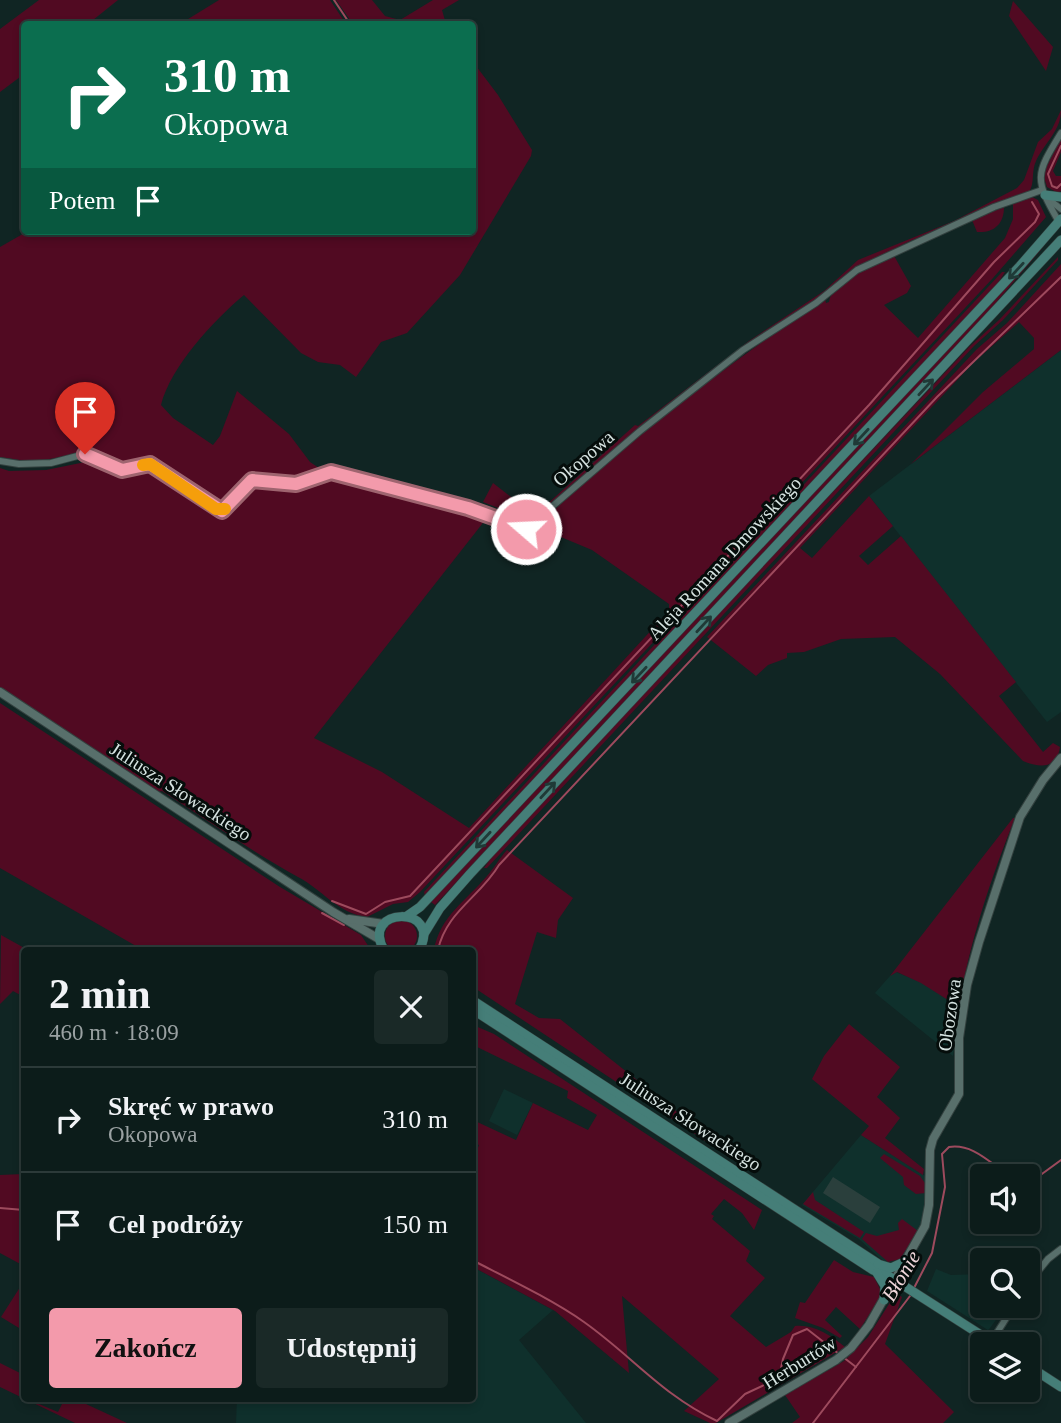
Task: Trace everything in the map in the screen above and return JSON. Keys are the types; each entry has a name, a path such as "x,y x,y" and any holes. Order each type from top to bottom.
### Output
{"main road":[{"path":"1045,194 1061,197"},
{"name":"Aleja Romana Dmowskiego","path":"407,916 420,907 681,630 1060,221"},
{"name":"Aleja Romana Dmowskiego","path":"421,947 424,934 440,908 470,874 1061,240"},
{"path":"1040,265 1061,251"},
{"path":"383,947 379,939 384,923 395,916 407,916 418,923 424,934"},
{"name":"Juliusza Słowackiego","path":"476,1003 976,1332"},
{"name":"Juliusza Słowackiego","path":"476,1012 875,1266"},
{"path":"875,1266 891,1268 906,1261"},
{"path":"875,1266 884,1283 884,1300"},
{"path":"1040,1374 1061,1388"}],"street":[{"path":"1060,221 1045,194 1040,175 1042,164 1061,133"},
{"path":"1045,194 1061,209"},
{"name":"Okopowa","path":"0,461 19,464 51,463 85,454 122,470 150,464 222,511 252,480 296,484 331,472 468,508 526,529 640,430 743,350 816,303 857,270 994,207 1045,194"},
{"name":"Juliusza Słowackiego","path":"0,692 379,939"},
{"name":"Obozowa","path":"896,1280 919,1239 928,1215 930,1150 933,1139 960,1094 959,1038 967,985 979,942 1020,817 1043,780 1061,758"},
{"name":"Juliusza Słowackiego","path":"344,918 384,923"},
{"path":"1040,1269 1061,1249"},
{"name":"Herburtów","path":"729,1423 843,1355 859,1339 896,1280"}],"shaded area":[{"path":"39,0 118,0 92,21 21,21 21,76 0,92 0,29"},
{"path":"219,0 330,0 344,21 185,21"},
{"path":"336,0 372,0 385,16 400,20 433,0 459,0 442,10 445,21 351,21"},
{"path":"1013,1 1053,47 1046,71 1009,16"},
{"path":"476,66 498,95 532,150 531,156 460,275 407,333 381,342 356,377 340,365 318,362 301,353 244,295 219,318 183,360 161,405 173,418 213,445 220,436 237,391 289,434 310,462 319,468 356,476 356,481 486,519 314,738 382,772 469,828 669,611 669,604 592,550 537,527 538,522 677,405 787,324 825,299 826,303 829,302 838,287 855,274 893,254 911,286 907,293 884,305 918,338 1005,238 1013,219 1013,203 1032,197 1038,200 1046,217 993,278 420,892 408,902 393,904 367,917 356,915 339,906 307,882 162,791 158,792 0,687 0,468 9,471 46,470 95,460 120,473 131,473 146,467 222,513 221,508 151,462 122,467 88,452 33,462 0,457 0,247 21,235 476,235"},
{"path":"1061,110 1058,124 1036,161 1029,192 908,242 853,269 821,298 760,336 527,526 491,513 525,524 635,425 638,426 749,341 824,291 858,260 954,221 1017,188 1024,180 1038,142 1052,129"},
{"path":"1061,138 1061,152 1053,171 1056,176 1061,176 1061,191 1058,193 1047,187 1043,174"},
{"path":"1004,207 997,226 988,231 977,232 972,220"},
{"path":"1045,245 960,345 435,905 431,902"},
{"path":"1058,257 1003,320 974,346 487,868 484,868 495,852 969,347 999,320"},
{"path":"1061,264 1061,350 911,464 983,392 1034,349 1034,338 1019,322 974,362 800,548 812,558 869,496 893,526 859,556 868,565 901,536 1016,682 999,696 1043,752 1053,743 1060,747 1055,759 1047,765 1023,761 940,674 895,637 841,639 804,652 787,653 787,658 768,665 756,676 707,637 977,349 1007,323"},
{"path":"1002,272 1005,272 995,288 425,896 424,892"},
{"path":"1061,350 1061,712 1047,722 869,496"},
{"path":"493,483 515,500 506,511 483,502"},
{"path":"0,703 280,887 361,935 369,947 138,947 0,868"},
{"path":"1013,818 975,935 959,1007 921,983 897,972 890,976"},
{"path":"507,850 573,898 558,920 556,938 537,932 515,1004 539,1018 560,1019 695,1126 716,1139 719,1150 476,989 476,947 435,947 448,918"},
{"path":"395,921 407,921 416,930 416,942 412,947 390,947 386,942 386,930"},
{"path":"1,935 23,947 21,995 13,991 0,1004"},
{"path":"896,972 921,982 959,1007 953,1056 875,993"},
{"path":"849,1024 900,1067 877,1097 900,1118 885,1138 924,1169 923,1175 861,1135 869,1126 812,1079 824,1056"},
{"path":"476,1026 494,1034 762,1210 754,1230 742,1213 724,1199 711,1214 714,1216 712,1219 750,1251 746,1261 765,1278 730,1316 766,1347 791,1332 795,1326 802,1326 821,1331 845,1347 716,1423 710,1423 684,1411 719,1379 622,1296 629,1373 555,1311 476,1269 476,1152 479,1145 476,1144 476,1121 516,1140 533,1103 588,1130 597,1115 567,1098 568,1091 476,1046"},
{"path":"504,1089 533,1103 517,1135 489,1121"},
{"path":"861,1135 930,1179 928,1215 906,1261 893,1264 883,1261 859,1239 802,1205"},
{"path":"884,1154 920,1176 927,1186 926,1193 916,1194 904,1185 903,1177 880,1158"},
{"path":"21,1174 21,1264 0,1253 0,1175"},
{"path":"813,1192 815,1200 864,1232 860,1238 803,1204"},
{"path":"902,1219 918,1231 900,1259 888,1262 862,1239 866,1233 877,1236 899,1230 898,1223"},
{"path":"834,1260 853,1272 874,1277 881,1291 879,1299 860,1329 836,1307 825,1320 842,1336 840,1338 823,1328 795,1318 800,1302 805,1303"},
{"path":"476,1269 553,1310 519,1340 586,1423 236,1423 237,1402 476,1402"},
{"path":"936,1269 951,1275 970,1274 970,1318 997,1318 988,1330 927,1291"},
{"path":"21,1286 21,1329 1,1317"},
{"path":"896,1293 902,1297 885,1344 954,1412 943,1423 792,1423 800,1417 785,1395 844,1361 868,1337"},
{"path":"0,1363 21,1374 21,1397 0,1387"},
{"path":"31,1402 40,1402 58,1412 63,1402 82,1402 127,1423 75,1423"}],"building":[{"path":"833,1177 880,1207 870,1223 823,1193"}],"waterway":[{"path":"334,0 348,21"},
{"path":"1061,146 1048,174 1052,186 1057,188 1061,184"},
{"path":"332,901 366,914 385,902 410,896 869,405 994,262 1035,222 1039,214 1032,202"},
{"path":"439,947 448,925 499,865 937,397 1061,277"},
{"path":"322,913 344,925"},
{"name":"Błonie","path":"914,1288 932,1253 945,1187 942,1154 949,1147 966,1148 993,1164"},
{"name":"Błonie","path":"1040,1175 1061,1160"},
{"path":"0,1208 21,1210"},
{"path":"476,1262 572,1314 680,1399 717,1421 745,1394 779,1378 793,1335 807,1329 839,1354"},
{"name":"Błonie","path":"813,1423 910,1296"},
{"path":"843,1357 856,1367"}],"slow traffic":[{"path":"143,465 150,464 216,509 225,509"}],"route":[{"path":"85,454 122,470 150,464 222,511 252,480 296,484 331,472 468,508 526,529"}]}
